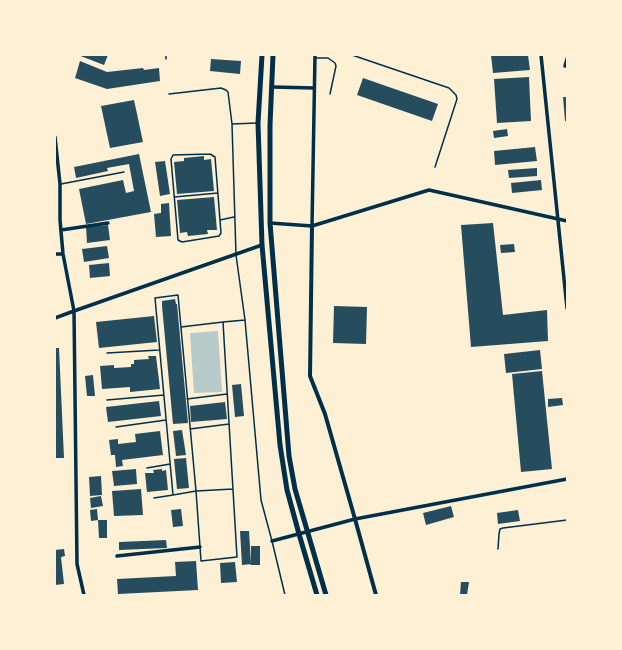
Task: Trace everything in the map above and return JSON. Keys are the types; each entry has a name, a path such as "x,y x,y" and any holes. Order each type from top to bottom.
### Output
{"main road":[{"path":"262,55 258,123 262,245 283,466 299,534 318,595"},
{"path":"273,55 270,125 270,223 289,456 295,489 326,595"}],"street":[{"path":"541,55 567,308"},
{"path":"315,56 310,376 325,414 376,595"},
{"path":"565,66 567,59"},
{"path":"272,87 314,88"},
{"path":"55,137 60,184 60,220 63,254 74,310 77,564 84,595"},
{"path":"270,223 312,226 429,190 567,221"},
{"path":"55,221 60,220"},
{"path":"61,230 108,223"},
{"path":"55,318 74,310 262,245"},
{"path":"55,254 63,254"},
{"path":"272,541 355,519 567,479"},
{"path":"117,556 200,547"}],"lane":[{"path":"352,55 449,88 456,95 457,99 435,167"},
{"path":"315,56 328,58 335,63 336,66 330,94"},
{"path":"169,94 222,88 228,92 232,124 236,255 245,320 261,500 284,595"},
{"path":"232,124 258,123"},
{"path":"173,155 213,155 215,157 218,192 221,233 218,236 182,242 179,241 171,159 173,155"},
{"path":"60,184 124,172"},
{"path":"174,197 218,192"},
{"path":"220,220 234,217"},
{"path":"173,495 155,298 178,295 201,561 237,557 223,322"},
{"path":"181,327 245,320"},
{"path":"107,353 159,350"},
{"path":"107,400 164,394"},
{"path":"187,399 227,394"},
{"path":"116,426 166,420"},
{"path":"190,429 229,424"},
{"path":"147,468 170,464"},
{"path":"154,498 196,491 233,489"},
{"path":"498,549 499,534 500,530 503,528 567,520"}],"shaded area":[{"path":"218,331 222,392 194,393 190,333"}],"building":[{"path":"78,55 108,55 104,65"},
{"path":"491,55 528,55 530,70 493,73"},
{"path":"211,59 241,61 240,74 210,71"},
{"path":"80,61 107,72 143,68 144,70 159,68 160,81 107,89 75,78"},
{"path":"529,77 531,121 497,123 494,79"},
{"path":"363,78 438,104 432,121 357,95"},
{"path":"563,97 567,97 567,121 565,121"},
{"path":"134,100 143,142 110,148 101,106"},
{"path":"507,129 508,136 494,138 493,131"},
{"path":"535,147 537,161 495,165 494,151"},
{"path":"139,154 151,212 86,224 79,189 123,180 126,193 134,191 129,164 107,168 108,171 76,178 74,167"},
{"path":"204,156 204,160 211,159 214,191 177,194 174,162 184,161 184,158"},
{"path":"165,161 170,194 160,196 155,162"},
{"path":"537,168 537,176 509,178 508,170"},
{"path":"541,180 542,190 512,193 511,183"},
{"path":"214,197 217,230 207,230 208,234 188,236 187,232 180,233 177,200"},
{"path":"169,203 171,236 156,237 154,214 161,213 161,204"},
{"path":"493,223 503,315 547,310 548,341 471,347 461,225"},
{"path":"108,225 110,240 87,243 86,227"},
{"path":"514,244 515,252 501,253 500,245"},
{"path":"107,246 109,258 84,262 82,249"},
{"path":"109,263 110,276 90,278 89,265"},
{"path":"175,299 177,304 188,423 173,424 162,301"},
{"path":"334,306 367,307 366,344 333,343"},
{"path":"154,316 157,342 99,348 96,322"},
{"path":"55,348 59,348 64,458 55,458"},
{"path":"540,350 542,369 506,373 504,354"},
{"path":"148,356 156,356 160,389 130,392 130,387 102,389 100,366 114,365 114,368 131,367 131,364 134,364 134,360 149,359"},
{"path":"542,371 552,469 521,472 512,374"},
{"path":"93,375 95,396 87,396 85,376"},
{"path":"241,384 244,416 235,417 232,385"},
{"path":"562,398 563,405 548,407 548,399"},
{"path":"159,401 161,416 108,422 106,407"},
{"path":"225,402 227,419 191,422 190,406"},
{"path":"182,430 186,455 176,456 173,431"},
{"path":"160,431 163,455 122,460 123,466 116,467 115,455 111,455 109,440 118,439 118,444 136,442 135,434"},
{"path":"186,458 189,488 177,489 174,459"},
{"path":"136,469 137,484 114,486 112,471"},
{"path":"162,469 162,471 166,470 168,490 147,492 145,473 154,473 153,470"},
{"path":"101,476 102,495 90,496 89,477"},
{"path":"141,489 143,515 114,516 112,491"},
{"path":"101,496 103,506 91,508 90,498"},
{"path":"451,506 454,517 426,525 423,513"},
{"path":"97,509 98,520 91,521 90,510"},
{"path":"181,509 183,526 173,527 171,510"},
{"path":"518,510 520,521 498,524 497,513"},
{"path":"98,520 107,520 107,538 99,538"},
{"path":"240,531 249,531 251,564 242,565"},
{"path":"166,540 167,548 119,550 119,542"},
{"path":"251,546 260,546 260,565 251,565"},
{"path":"64,549 65,556 61,557 64,584 55,585 55,550"},
{"path":"196,561 198,590 118,594 117,579 176,576 175,562"},
{"path":"235,562 237,582 221,583 220,563"},
{"path":"461,582 469,582 467,595 460,595"}]}
